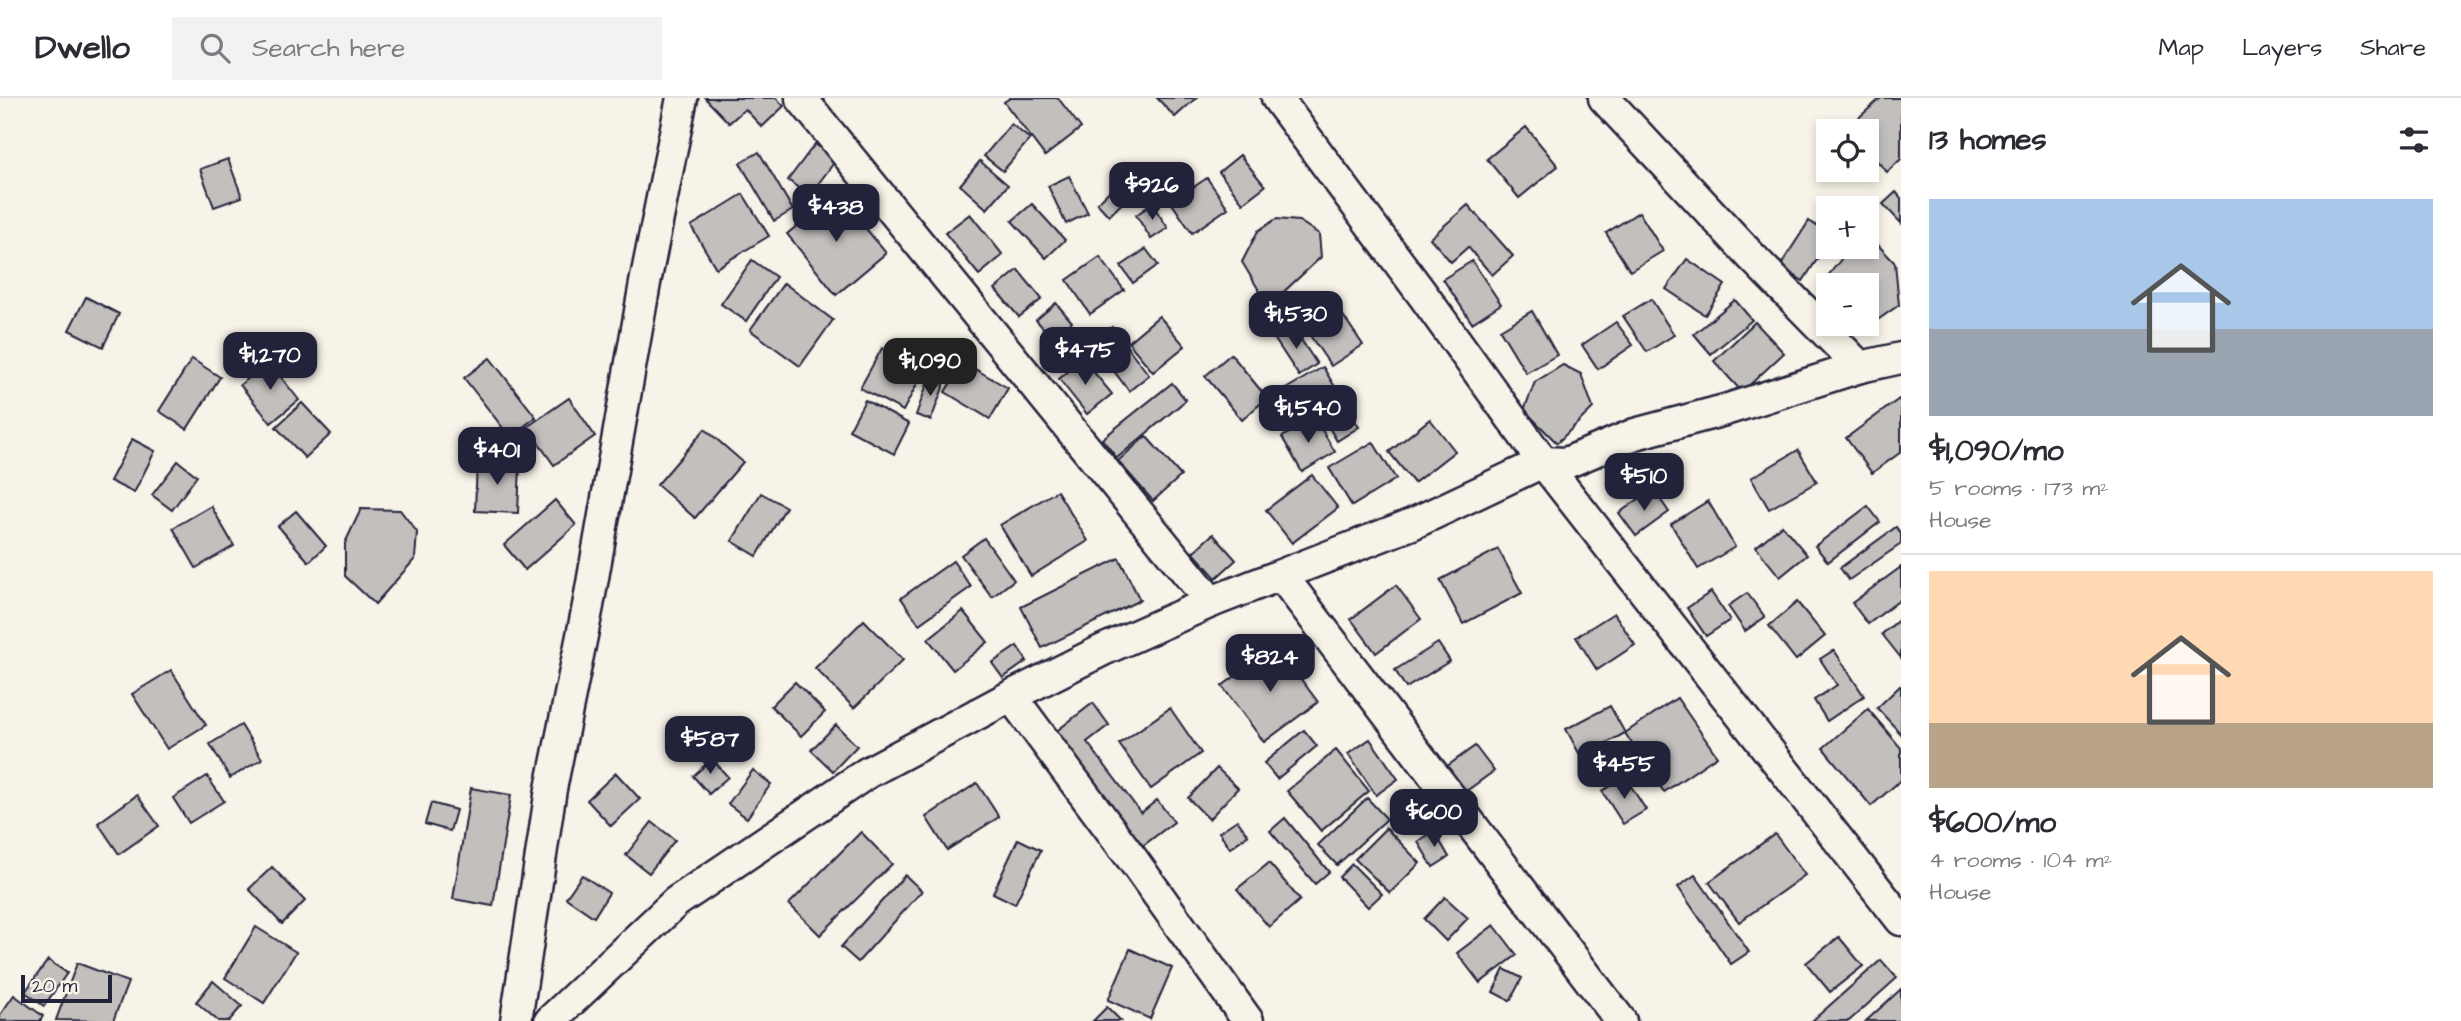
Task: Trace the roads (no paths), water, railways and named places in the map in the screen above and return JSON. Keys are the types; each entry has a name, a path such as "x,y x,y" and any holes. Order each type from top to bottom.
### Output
{"street":[{"path":"516,1021 551,789 588,606 645,283 682,98"},
{"path":"801,98 1211,602"},
{"path":"1277,98 1543,462 1901,920"},
{"path":"1604,98 1752,257 1860,367"},
{"path":"550,1021 676,902 867,773 1103,650 1211,602 1412,524 1543,462 1566,463 1634,434 1725,410 1860,367 1901,358"},
{"path":"1282,576 1621,1021"},
{"path":"1011,696 1248,1021"}]}
